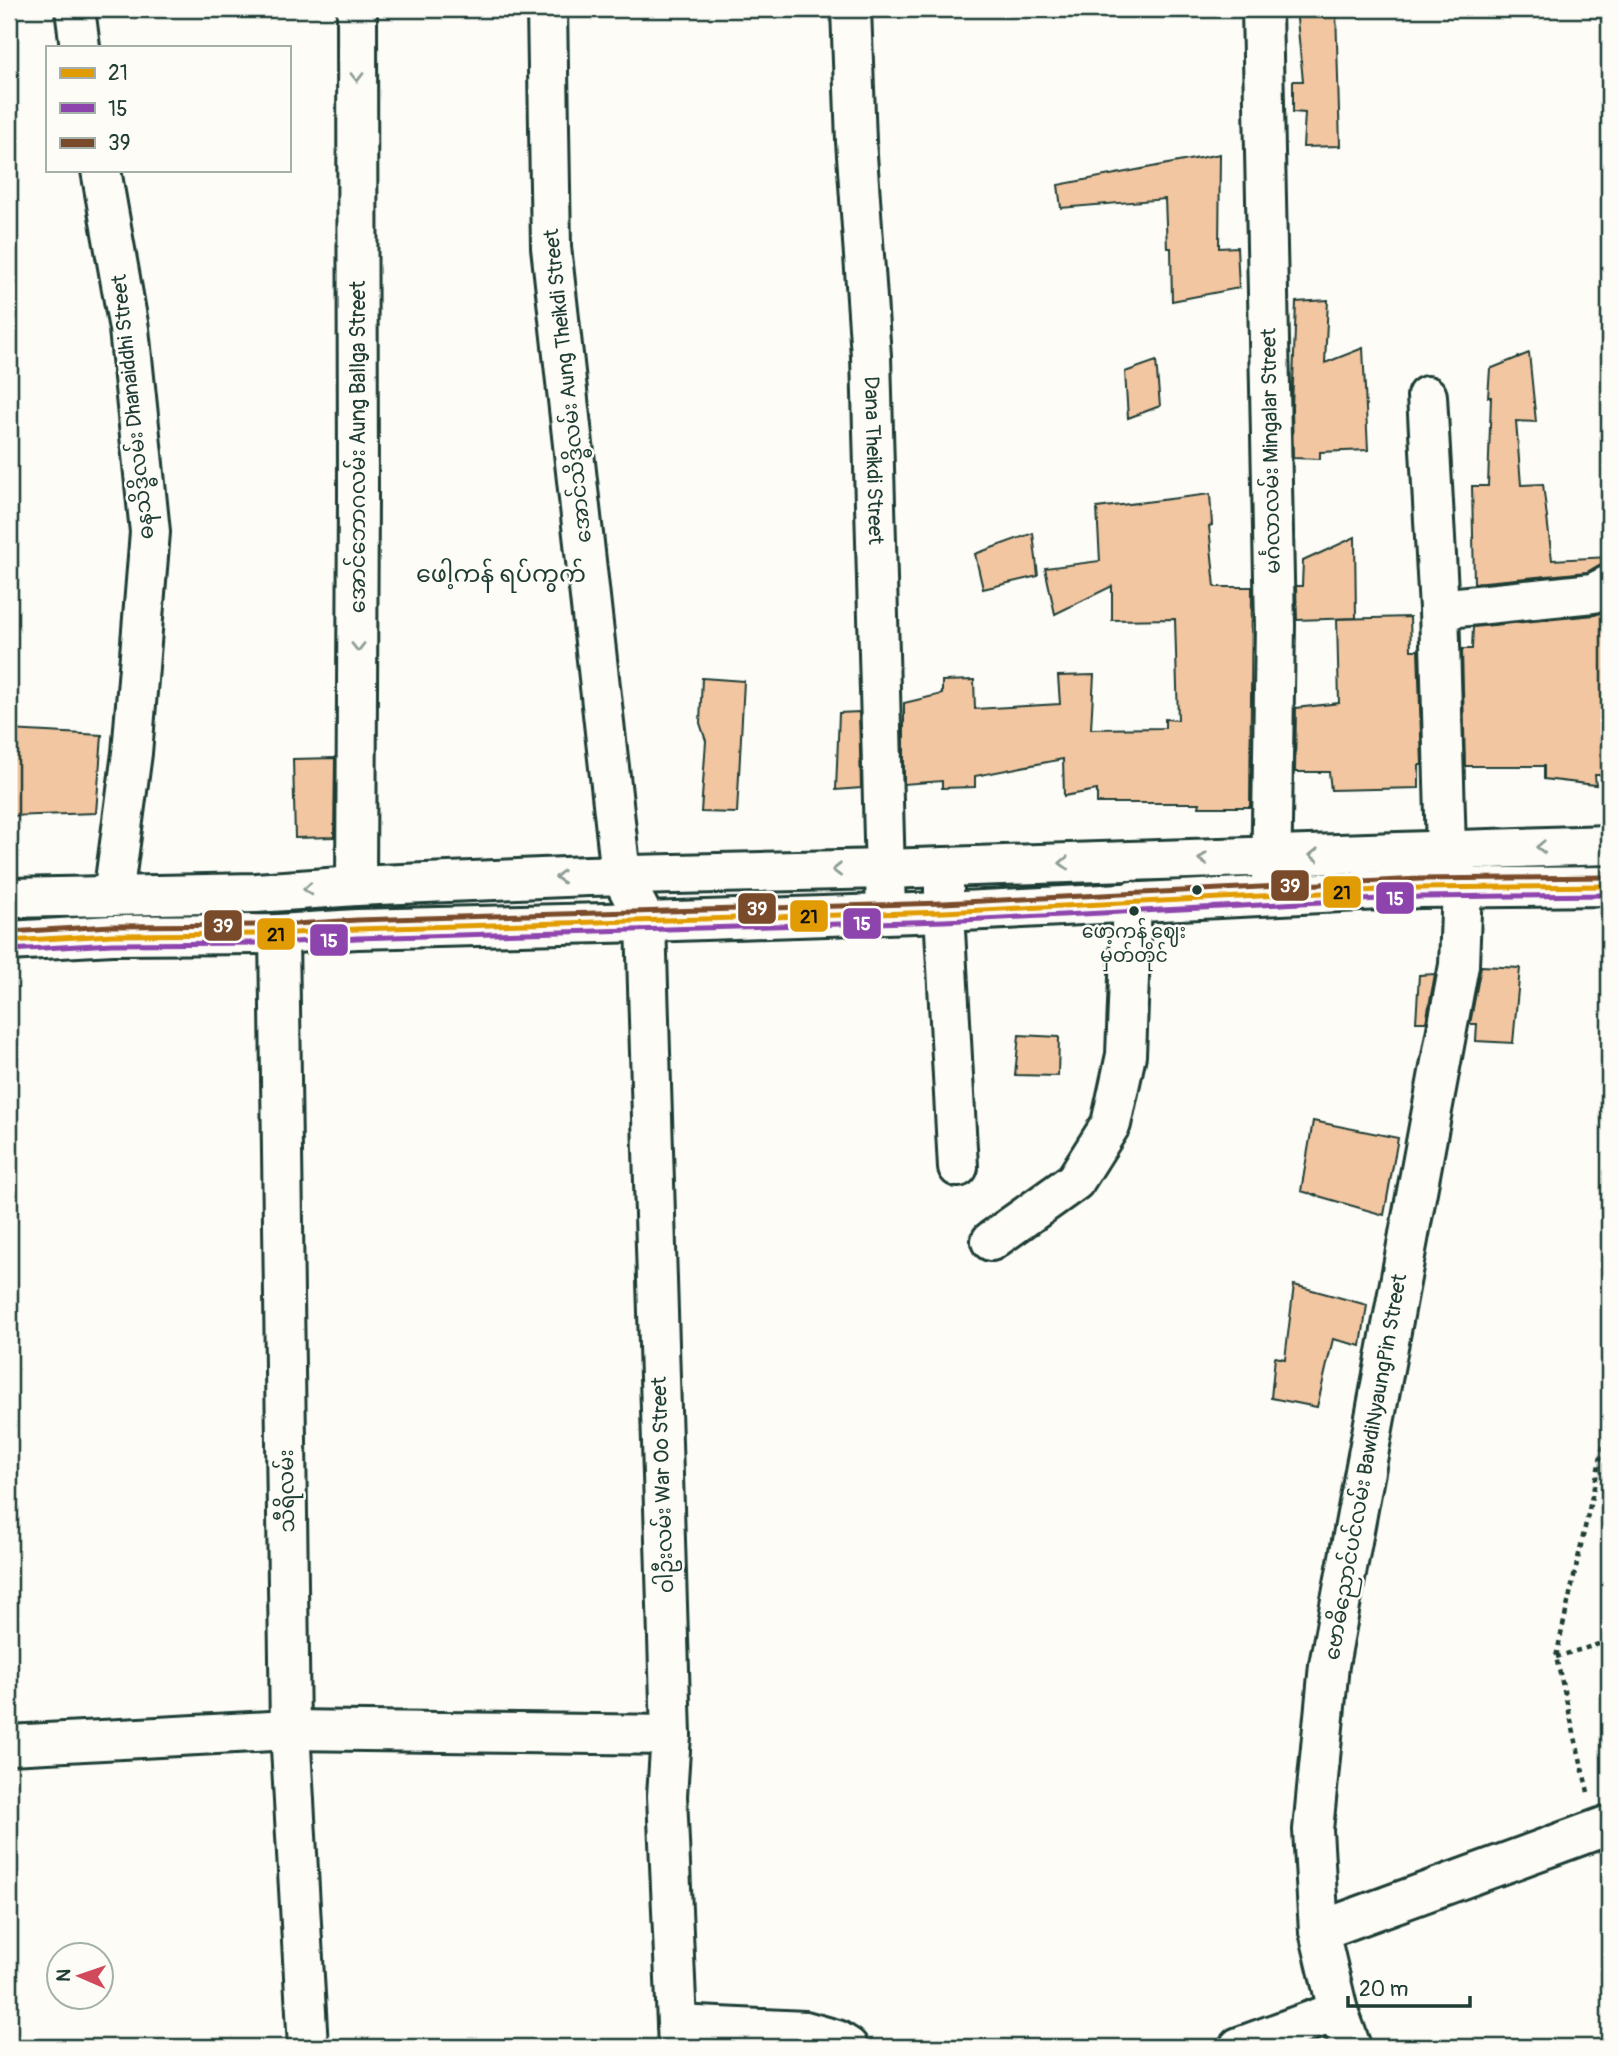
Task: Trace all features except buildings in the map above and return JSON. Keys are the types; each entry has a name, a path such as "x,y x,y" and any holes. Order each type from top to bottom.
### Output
{"street":[{"path":"75,9 80,46"},
{"name":"အောင်ဘောဂလမ်း Aung Ballga Street","path":"356,886 357,9"},
{"name":"အောင်သိဒ္ဓိလမ်း Aung Theikdi Street","path":"547,9 551,247 621,875 646,922"},
{"name":"Dana Theikdi Street","path":"851,9 856,141 871,356 886,913"},
{"name":"မင်္ဂလာလမ်း Mingalar Street","path":"1262,9 1275,625 1271,875"},
{"name":"ဓနသိဒ္ဓိလမ်း Dhanaiddhi Street","path":"101,172 129,329 150,532 132,754 113,896"},
{"path":"1427,396 1439,608 1446,850 1462,886"},
{"path":"1439,608 1593,593 1609,585"},
{"path":"9,941 112,935 279,933 944,912 1132,901 1271,875 1446,850 1609,845"},
{"path":"991,1241 1075,1181 1111,1124 1126,1055 1132,861"},
{"path":"9,898 256,893 621,875 1132,861 1271,875 1462,886 1609,886"},
{"path":"944,867 958,1167"},
{"name":"ဗောဓိညောင်ပင်လမ်း BawdiNyaungPin Street","path":"1350,2047 1338,2011 1319,1931 1313,1830 1329,1665 1459,965 1462,886"},
{"name":"ဝါဦးလမ်း War Oo Street","path":"646,922 671,1735 667,1796 678,2036"},
{"name":"သီရိလမ်း","path":"279,933 290,1730 308,2047"},
{"path":"9,1745 290,1730 671,1735"},
{"path":"1319,1931 1603,1828"},
{"path":"1239,2047 1338,2011"},
{"path":"678,2036 805,2031 836,2040 848,2047"}],"path":[{"path":"1603,1828 1556,1657 1609,1420"},
{"path":"1556,1657 1609,1641"}],"transit line":[{"name":"39","path":"9,932 111,926 279,925 357,920 944,903 1420,879 1609,877"},
{"name":"21","path":"9,941 112,935 279,934 357,929 944,912 1420,888 1609,886"},
{"name":"15","path":"10,950 112,944 279,943 357,938 944,921 1420,897 1609,895"}],"place":[{"name":"ဖော့ကန် ဈေး မှတ်တိုင်","path":"1134,911"}],"district":[{"name":"ဖေါ့ကန် ရပ်ကွက်","path":"501,574"}]}
